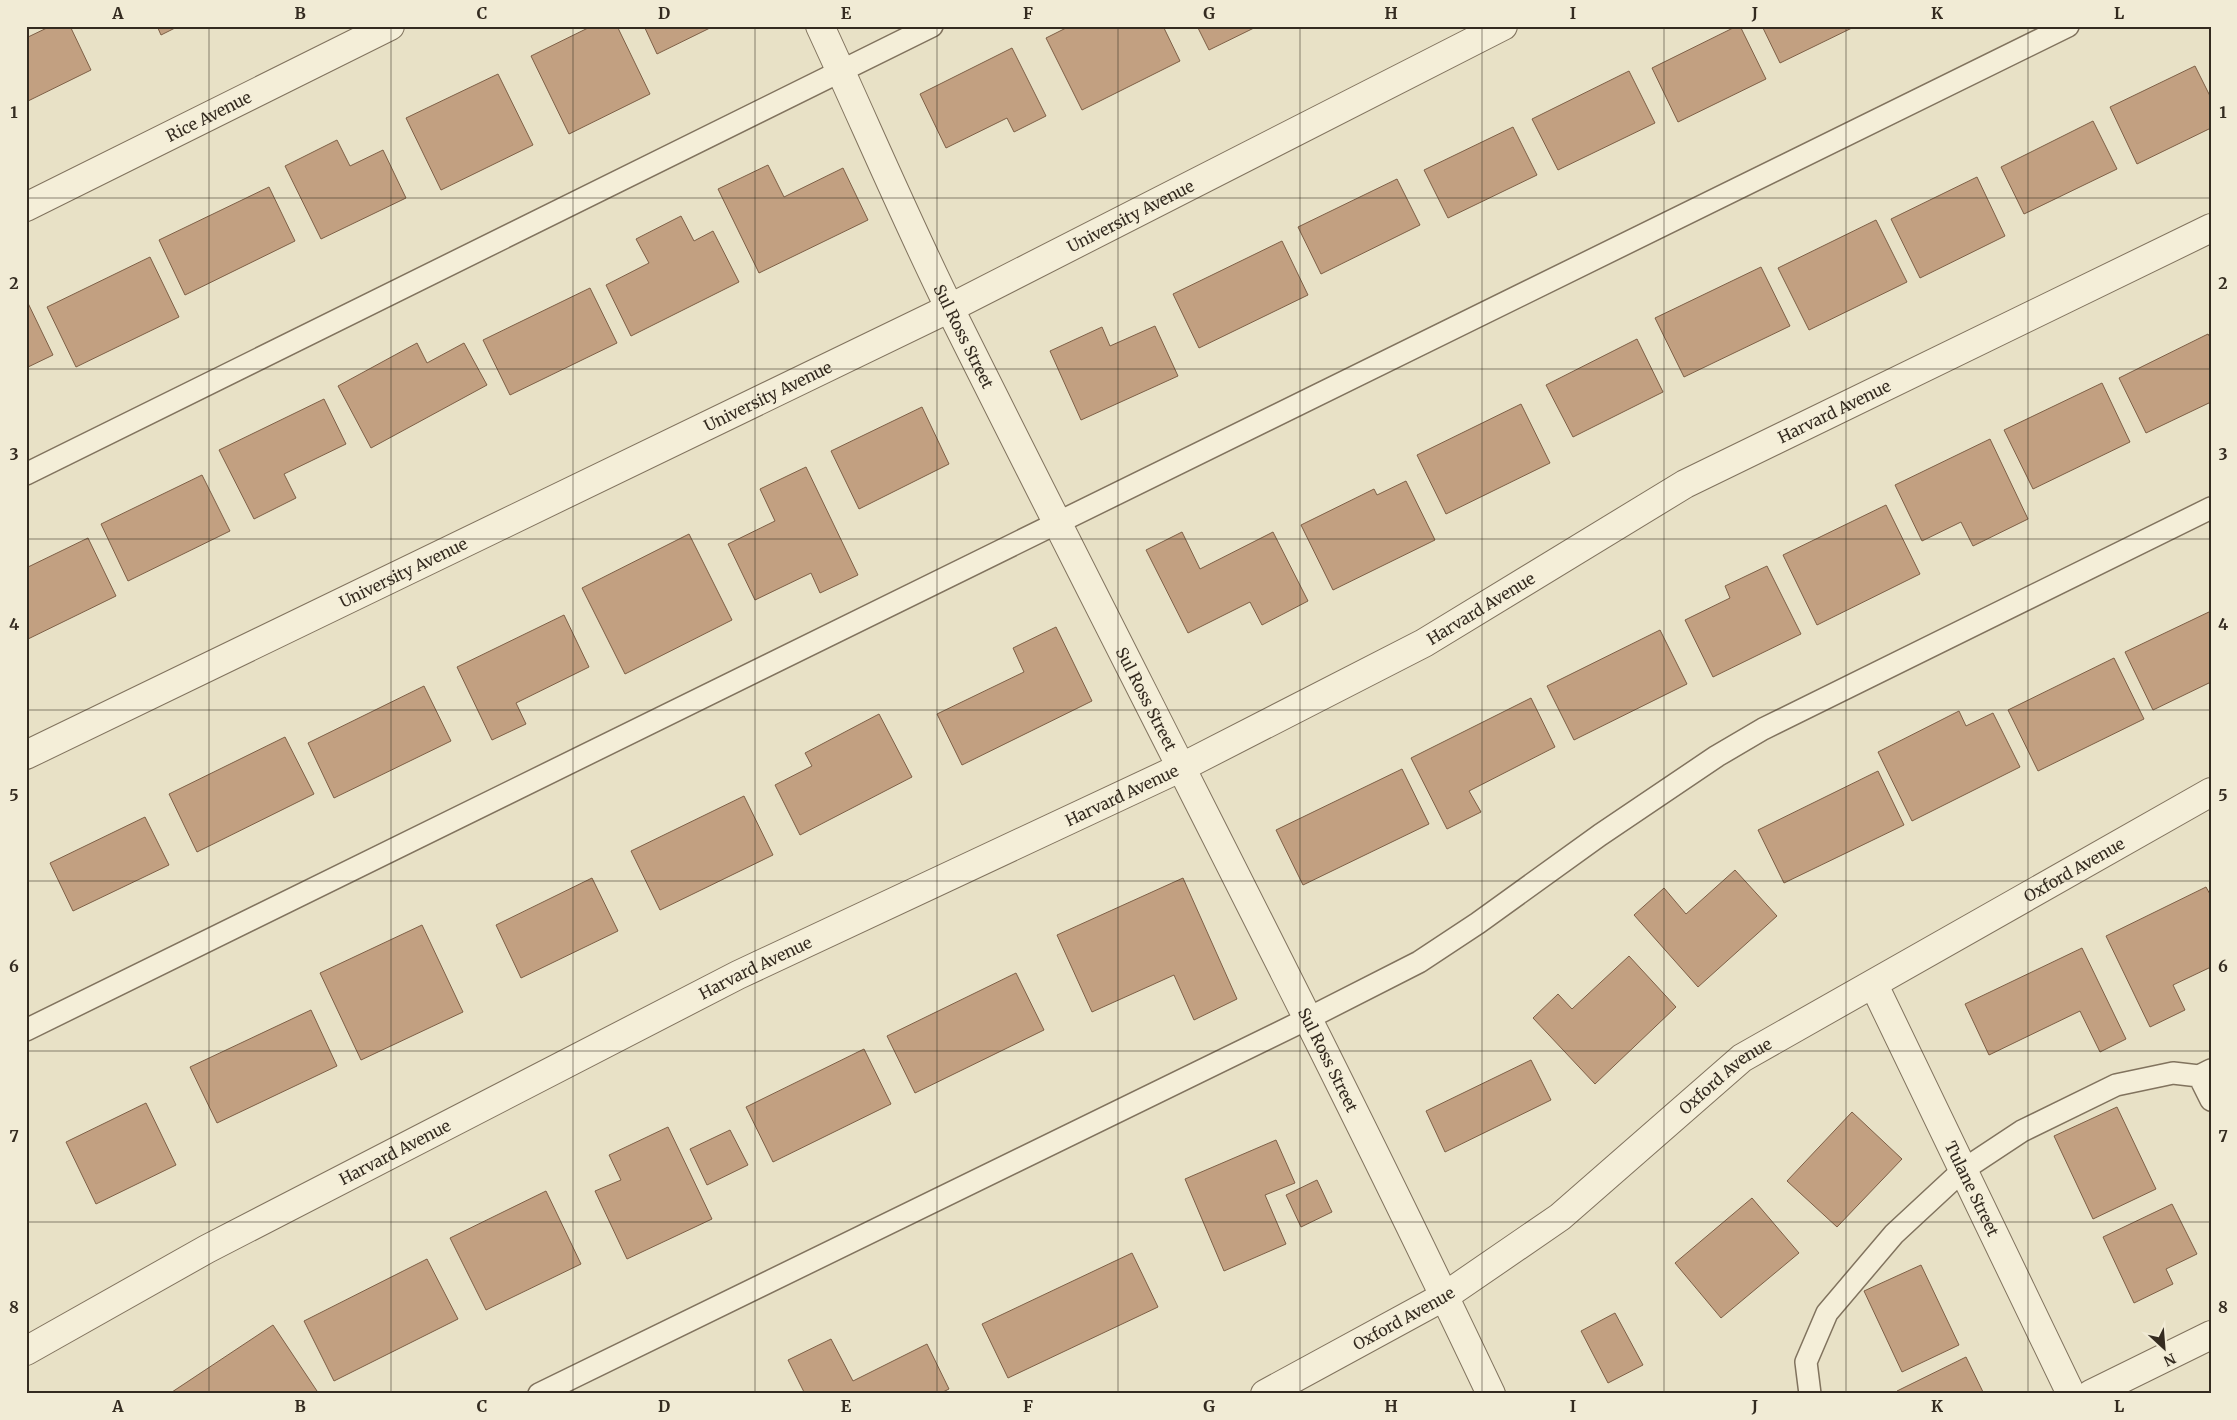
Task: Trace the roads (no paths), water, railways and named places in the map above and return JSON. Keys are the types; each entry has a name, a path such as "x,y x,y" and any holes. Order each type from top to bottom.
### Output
{"street":[{"name":"Rice Avenue","path":"26,207 390,26"},
{"name":"Sul Ross Street","path":"820,26 950,308 1182,767 1445,1296 1491,1394"},
{"name":"University Avenue","path":"26,754 950,308 1503,26"},
{"name":"Harvard Avenue","path":"26,1351 207,1249 738,974 1182,767 1424,642 1686,484 2211,228"},
{"name":"Oxford Avenue","path":"1265,1394 1445,1296 1560,1217 1742,1058 1874,985 2211,792"},
{"name":"Tulane Street","path":"1874,985 2071,1394"},
{"path":"2091,1394 2211,1335"}],"lane":[{"path":"26,474 932,26"},
{"path":"26,1030 2068,26"},
{"path":"539,1394 1307,1019 1419,962 1478,923 1600,835 1717,756 1763,730 2211,508"},
{"path":"1810,1394 1806,1362 1827,1312 1894,1234 1963,1170 2022,1131 2116,1085 2172,1073 2205,1073 2211,1100"}]}
